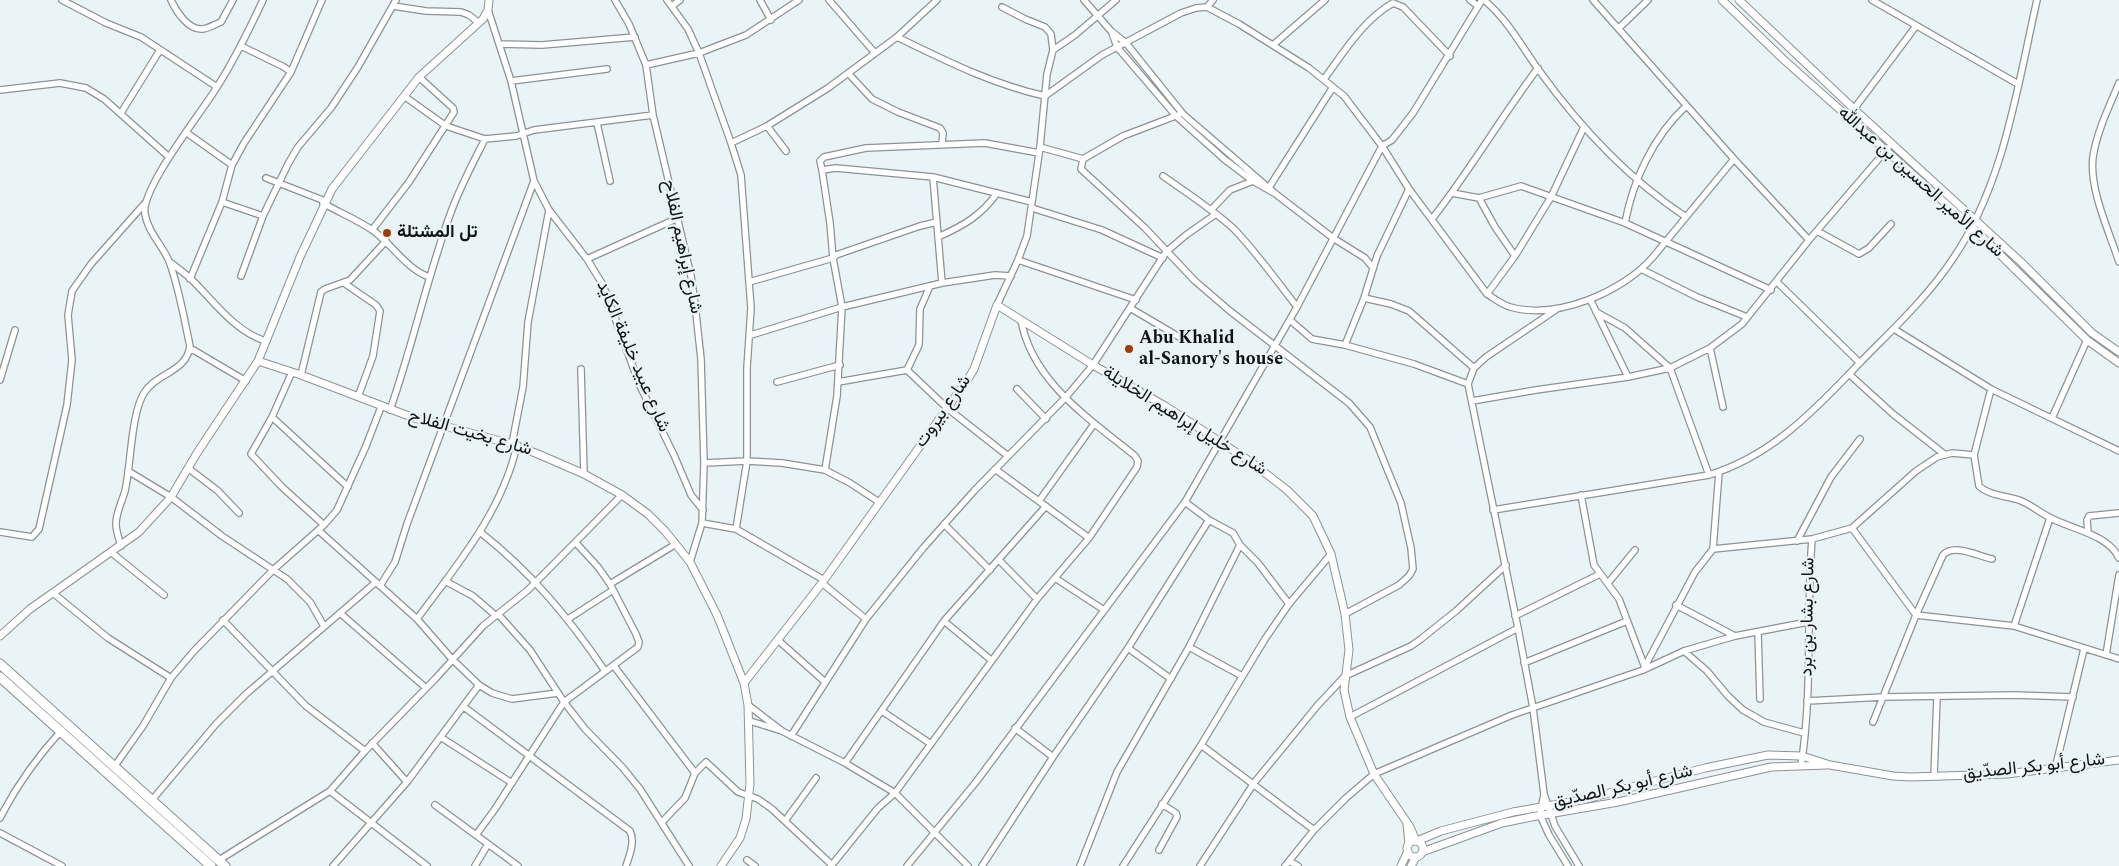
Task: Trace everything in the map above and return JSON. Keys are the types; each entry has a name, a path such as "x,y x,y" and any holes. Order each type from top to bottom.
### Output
{"main road":[{"path":"0,664 152,800 182,833"},
{"path":"0,677 218,864"}],"street":[{"path":"62,0 106,23 141,37 217,87"},
{"path":"171,0 184,20 194,27 202,29 221,22 233,0"},
{"path":"264,0 241,46 217,87 156,179 145,208 147,221 155,240 169,261 190,278 228,318 257,338 266,341"},
{"path":"190,278 222,202 232,165 258,120 278,94 300,57 322,0"},
{"path":"0,636 18,619 121,546 147,525 171,498 188,468 258,361 324,202 419,77 479,23 488,10 489,0"},
{"name":"شارع إبراهيم الفلاح","path":"615,0 635,37 646,66 653,115 678,218 695,304 701,359 704,463 702,523 690,562"},
{"path":"667,0 688,29 699,53 731,143 742,183 751,335 747,368 747,461 736,529"},
{"path":"672,6 680,0"},
{"path":"760,0 771,20"},
{"path":"646,66 699,53 746,35 799,0"},
{"path":"829,0 875,52"},
{"path":"731,143 768,126 828,88 898,37 937,0"},
{"path":"1084,0 1111,31 1126,44 1183,114 1269,189 1333,238 1365,258 1373,268"},
{"path":"1002,7 1045,27 1051,34 1053,50 1116,0"},
{"path":"1207,7 1213,0"},
{"path":"1273,45 1325,0"},
{"path":"1470,0 1481,2 1507,22 1538,68 1584,126 1636,180 1686,218"},
{"path":"1593,0 1686,106 1809,240"},
{"path":"1619,28 1648,0"},
{"name":"شارع الأمير الحسين بن عبدالله","path":"1722,0 1783,59 1972,227 2087,340 2119,363"},
{"name":"شارع الأمير الحسين بن عبدالله","path":"1739,0 1854,109 1976,220 2092,333 2119,352"},
{"path":"1872,0 2018,84"},
{"path":"1493,510 1709,475 1750,458 1785,436 1805,419 1894,329 1952,261 1976,220 1996,169 2037,0"},
{"path":"908,866 936,832 1185,502 1274,344 1290,320 1382,146 1392,140 1405,124 1450,56 1481,2"},
{"path":"241,276 263,216 278,183 298,147 331,108 394,3 426,11 461,12 469,14 479,23"},
{"path":"1324,79 1366,25 1394,3 1403,7 1450,56"},
{"path":"898,37 978,76 1016,90 1045,96 1102,54 1126,44 1181,13 1207,7 1273,45 1333,86 1354,108 1382,146 1409,189 1487,294 1497,301 1526,310 1559,308 1590,299 1620,286 1643,270 1734,159"},
{"name":"شارع عبيد خليفة الكايد","path":"488,10 511,81 534,181 549,210 587,259 603,285 640,386 692,495 703,510"},
{"path":"1854,109 1916,26"},
{"path":"1111,31 1117,47 1176,116 1253,181 1269,189"},
{"path":"499,44 542,44 635,37"},
{"path":"241,46 284,66 291,72"},
{"path":"121,113 160,50"},
{"name":"شارع بيروت","path":"744,683 779,641 823,581 974,369 997,304 1011,276 1027,236 1047,74 1053,50"},
{"path":"1783,59 1791,50"},
{"path":"1432,219 1452,193 1506,110 1538,68"},
{"path":"511,81 606,69"},
{"path":"848,73 872,98 898,112 940,128 943,133 942,144"},
{"path":"372,230 409,182 454,112 453,108 419,77"},
{"path":"0,90 60,83 86,88 104,99 121,113 169,157"},
{"path":"2119,83 2100,131 2093,157 2094,180 2119,262"},
{"path":"1269,189 1333,86"},
{"path":"404,96 446,126 485,139 524,134 534,130 653,115"},
{"path":"1625,223 1629,200 1636,180 1664,130 1686,106"},
{"path":"825,470 840,365 842,307 832,258 830,223 821,159 847,151 984,142 1083,159 1123,136 1183,114"},
{"path":"597,123 610,181"},
{"path":"768,126 786,151"},
{"path":"1487,294 1515,256 1551,197 1584,126"},
{"path":"187,133 232,165"},
{"path":"390,410 451,212 485,139"},
{"path":"1472,401 1628,377 1670,368 1710,348 1732,333 1771,290 1816,231 1892,142"},
{"path":"1083,159 1081,169 1145,228 1165,255 1230,311 1349,403 1370,427 1401,503 1411,548 1412,572 1399,585 1345,614"},
{"path":"822,170 836,168 933,177 997,193 1102,230 1165,255"},
{"path":"1163,176 1214,212 1246,243 1297,307"},
{"path":"933,177 942,282"},
{"path":"266,178 324,202 372,230 413,268 430,277"},
{"path":"152,800 224,716 324,626 378,584 395,562 407,524 534,181"},
{"path":"791,736 866,619 944,524 1066,398 1093,364 1165,255 1214,212 1230,190 1253,181"},
{"path":"1452,193 1479,198 1518,186 1625,223 1771,290"},
{"path":"1345,345 1364,298 1377,256 1409,189"},
{"path":"938,237 959,228 984,211 997,193"},
{"path":"1479,198 1495,227 1515,256"},
{"path":"0,532 32,537 39,529 67,404 72,360 68,314 72,291 91,264 147,200"},
{"path":"222,202 263,216"},
{"path":"417,619 480,532 512,468 523,387 528,322 549,210"},
{"path":"587,259 678,218"},
{"path":"749,282 832,258 920,226 937,222"},
{"path":"1816,231 1859,254 1869,248 1891,224"},
{"path":"301,375 318,297 325,289 350,280 386,241"},
{"path":"1365,258 1377,256"},
{"path":"1018,260 1136,300"},
{"path":"121,546 116,522 125,490 138,409 143,394 150,384 184,362 190,348 169,261"},
{"path":"1643,270 1697,297 1747,317"},
{"path":"751,335 842,307 942,282 996,275 1011,276"},
{"path":"1777,282 1860,363"},
{"path":"344,283 376,305 380,312 373,356 358,397"},
{"path":"907,370 919,345 920,309 930,286"},
{"path":"1364,298 1391,304 1409,311 1474,368"},
{"path":"1590,299 1628,377"},
{"name":"شارع خليل إبراهيم الخلايلة","path":"997,304 1093,364 1166,406 1259,467 1301,502 1313,516 1331,554 1345,614 1349,650 1345,676 1345,698 1350,717 1374,774 1407,823 1412,844 1422,844 1419,854"},
{"path":"1130,308 1181,338"},
{"path":"1559,308 1501,346 1474,368 1468,384 1516,616 1532,708 1544,794 1559,835 1579,866"},
{"path":"1596,312 1625,328 1670,368 1709,475"},
{"path":"662,822 684,798 695,773 704,763 709,763 738,792 763,802 831,866 878,808 895,793 1037,599 1089,538 1125,487 1138,464 1134,456 1094,424 1048,379 1028,345 1021,320"},
{"path":"1290,320 1309,338 1345,345 1414,364 1468,384"},
{"path":"1894,329 1991,389 2119,451"},
{"path":"0,380 15,330"},
{"path":"2052,418 2087,340"},
{"path":"190,348 246,381"},
{"path":"1710,348 1723,407"},
{"name":"شارع بخيت الفلاح","path":"258,361 301,375 390,410 443,427 515,444 584,474 622,495 648,514 676,544 690,562 717,615 744,683 748,705 750,721 750,796 744,828 721,866"},
{"path":"777,382 840,365"},
{"path":"581,369 584,474"},
{"path":"838,382 907,370"},
{"path":"907,370 947,408 1008,456"},
{"path":"292,372 272,417 252,451 252,456 324,525"},
{"path":"1849,374 1893,414 1944,454"},
{"path":"1017,389 1046,419"},
{"path":"1991,389 1974,454 1977,481 1980,488 2024,503 2050,518 2088,533 2113,548 2119,558"},
{"path":"114,767 143,726 172,678 193,652 273,570 324,525 337,510 381,407"},
{"path":"272,417 348,487"},
{"path":"1039,501 1094,424"},
{"path":"1796,540 1831,477 1860,439"},
{"name":"شارع بشار بن برد","path":"1801,766 1808,701 1808,622 1812,539 1852,528 1916,471 1944,454 1960,452 1974,454"},
{"path":"704,463 747,461 782,463 825,470 850,483 879,502"},
{"path":"188,468 218,491 239,513"},
{"path":"996,469 1089,538"},
{"path":"128,471 171,498 298,589 310,602 324,626"},
{"path":"1644,667 1695,572 1713,549 1718,472"},
{"path":"218,864 330,791 372,743 426,688 482,626 536,582 622,495"},
{"path":"1582,495 1594,565 1619,599 1644,667"},
{"path":"1185,502 1209,520 1233,533 1240,545 1258,563 1289,604"},
{"path":"845,763 944,622 1046,506"},
{"path":"2088,533 2089,516 2119,513"},
{"path":"2014,626 2050,518"},
{"path":"982,866 1053,757 1128,648 1209,520"},
{"path":"702,523 736,529 823,581 866,619"},
{"path":"944,524 990,570"},
{"path":"1852,528 1916,615 2014,626 2119,659"},
{"path":"318,530 417,619 452,660 479,685 512,699 558,693"},
{"path":"480,532 523,568 536,582 568,619 605,671"},
{"path":"1713,549 1812,539"},
{"path":"476,835 564,702 635,651 639,642 611,587 598,568 576,543"},
{"path":"568,619 611,587 676,544"},
{"path":"1080,866 1112,784 1189,647 1240,545"},
{"path":"1873,722 1916,615 1945,553 1955,549 1992,559"},
{"path":"1608,583 1635,550"},
{"path":"112,553 164,595"},
{"path":"1123,866 1289,604 1331,554"},
{"path":"999,560 1037,599"},
{"path":"1200,866 1254,783 1317,706 1345,676 1411,646 1456,611 1506,565"},
{"path":"1516,616 1600,574"},
{"path":"2106,655 2119,575"},
{"path":"1055,578 1104,610"},
{"path":"445,582 473,596 496,615 530,650 564,702 585,728 623,768 662,822 689,866"},
{"path":"53,593 108,638 172,678"},
{"path":"1676,606 1735,636"},
{"path":"340,614 426,688"},
{"path":"223,620 306,706 365,751"},
{"path":"1524,663 1627,621"},
{"path":"944,622 991,660"},
{"path":"1298,866 1287,864 1314,830 1346,798 1374,774 1512,715 1684,652 1735,636 1808,622"},
{"path":"1350,717 1518,628"},
{"path":"1758,632 1760,699"},
{"path":"779,641 825,682"},
{"path":"1189,647 1242,676"},
{"path":"1128,648 1171,679"},
{"path":"2055,769 2084,649"},
{"path":"1684,652 1707,671 1728,696 1743,710 1764,722 1804,732"},
{"path":"614,666 695,773"},
{"path":"333,866 372,824 407,782 442,738 479,685"},
{"path":"1808,701 1883,697 2014,695 2073,697"},
{"path":"1934,776 1937,697"},
{"path":"748,705 782,731 845,763 895,793 968,866"},
{"path":"464,707 630,830 632,850 626,866"},
{"path":"882,711 931,744"},
{"path":"750,721 782,731"},
{"path":"1015,728 1053,757"},
{"path":"1,813 35,760 62,730"},
{"path":"442,738 512,783"},
{"path":"372,743 407,782"},
{"path":"1201,745 1314,830"},
{"name":"شارع أبو بكر الصدّيق","path":"1419,854 1540,811 1549,806 1582,800 1739,760 1774,755 1802,756 1830,765 1893,776 1992,775 2119,760"},
{"name":"شارع أبو بكر الصدّيق","path":"1412,844 1428,835 1465,824 1540,811 1550,814 1618,802 1771,767 1830,765"},
{"path":"785,821 816,778"},
{"path":"330,791 427,866"},
{"path":"1544,794 1540,811 1550,835 1568,866"},
{"path":"1160,850 1177,818 1176,813 1162,804"},
{"path":"435,805 518,866"},
{"path":"0,833 62,866"},
{"path":"475,866 488,844"},
{"path":"1412,844 1411,856 1419,854"},
{"path":"1401,866 1412,844"},
{"path":"1411,866 1419,854"},
{"path":"748,860 756,866"}],"place":[{"name":"تل المشتلة","path":"387,233"},
{"name":"Abu Khalid al-Sanory's house","path":"1129,349"}]}
